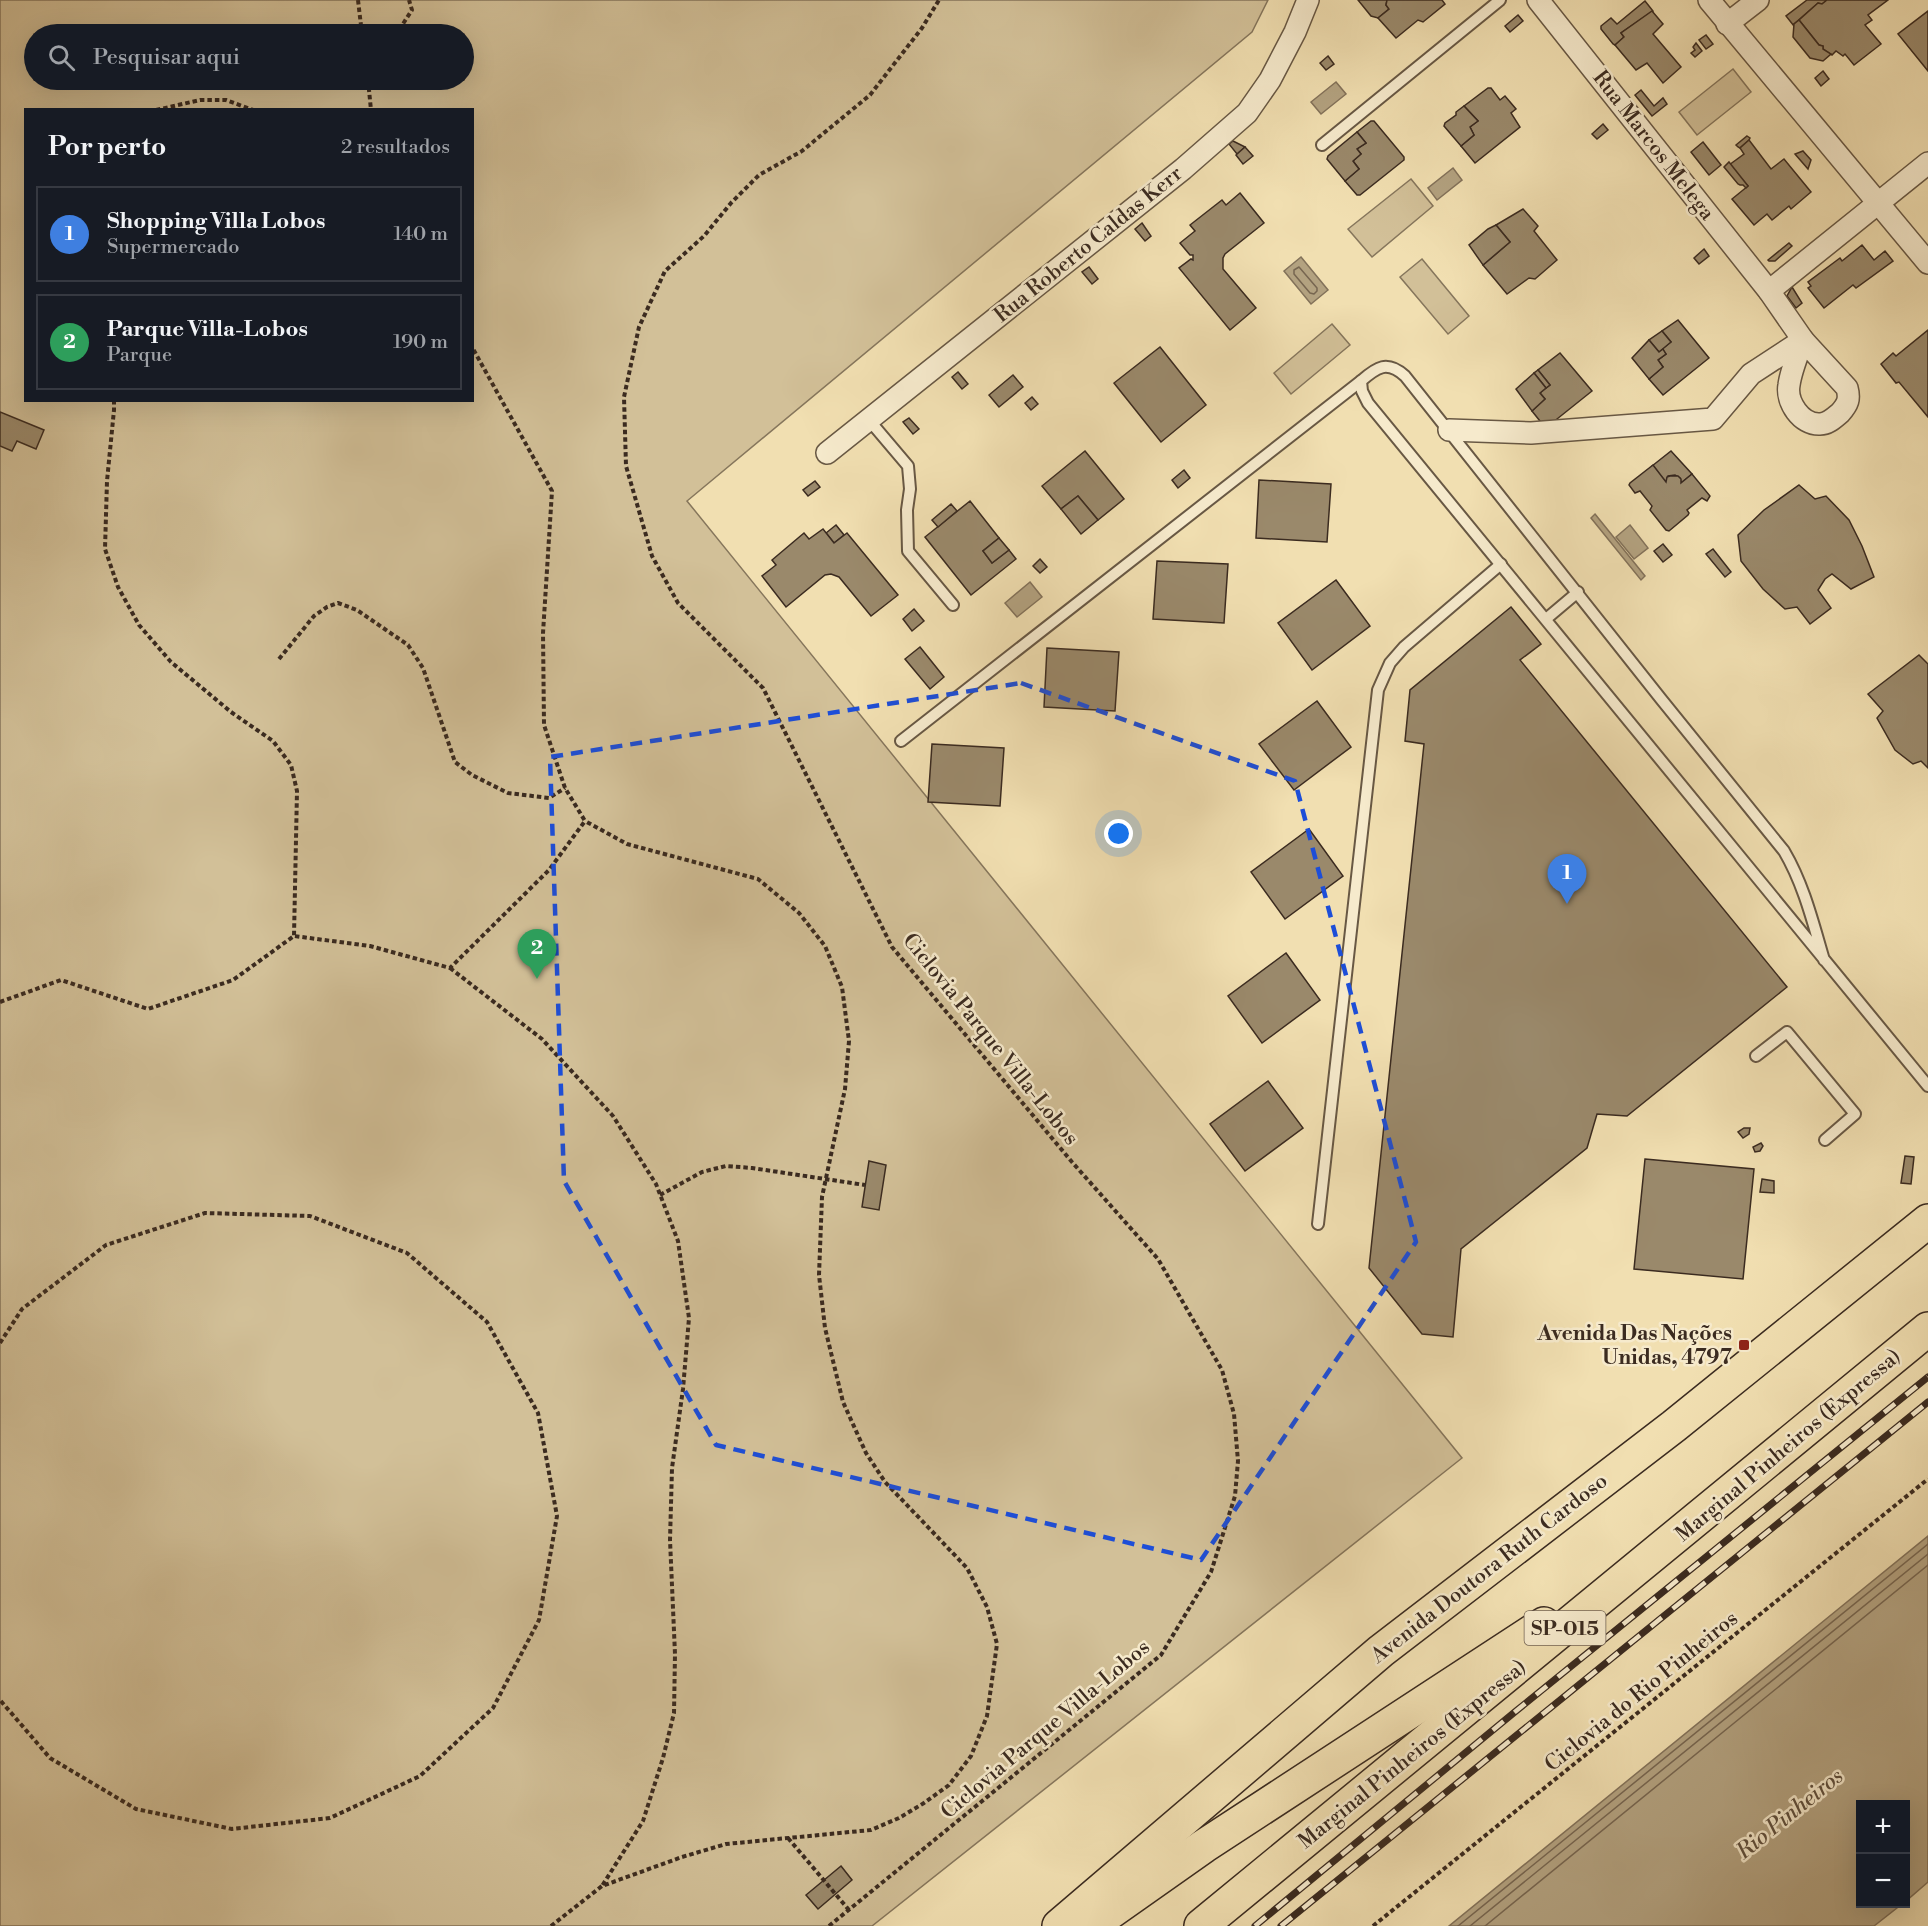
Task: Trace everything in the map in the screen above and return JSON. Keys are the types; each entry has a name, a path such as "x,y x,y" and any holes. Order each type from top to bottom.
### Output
{"highway":[{"name":"Avenida Doutora Ruth Cardoso","path":"1059,1926 1381,1651 1674,1426 1928,1221"},
{"name":"Marginal Pinheiros (Expressa)","path":"1202,1926 1928,1329"},
{"path":"1073,1926 1093,1922 1108,1913 1204,1846 1512,1643 1648,1561"}],"street":[{"name":"Rua Roberto Caldas Kerr","path":"827,453 1183,168 1247,113 1270,80 1295,32 1308,0"},
{"name":"Rua Marcos Melega","path":"1449,430 1531,433 1713,419 1751,374 1803,340 1769,291 1538,0"},
{"path":"1709,0 1928,263"},
{"path":"1727,24 1758,0"},
{"path":"1769,291 1928,163"}],"lane":[{"path":"1322,146 1500,0"},
{"path":"901,741 1375,369 1389,366 1396,368 1406,376 1784,851 1803,889 1824,960"},
{"path":"1361,381 1362,391 1368,403 1928,1086"},
{"path":"869,420 908,466 910,489 907,510 908,551 953,605"},
{"path":"1318,1224 1378,690 1390,663 1404,647 1501,564"},
{"path":"1546,619 1578,592"},
{"path":"1756,1056 1787,1032 1855,1114 1825,1140"}],"path":[{"path":"358,0 361,24"},
{"path":"403,24 412,10 409,0"},
{"name":"Ciclovia Parque Villa-Lobos","path":"829,1926 1161,1655 1211,1572 1235,1496 1238,1461 1233,1413 1222,1370 1158,1259 1072,1162 892,947 763,688 678,603 652,556 626,466 624,397 639,327 665,271 704,236 731,203 759,175 802,151 870,95 922,28 939,0"},
{"path":"369,90 371,108"},
{"path":"165,108 200,100 226,100 248,108"},
{"path":"474,351 552,491 543,633 544,725 565,788 585,821 627,844 758,879 799,913 825,946 842,987 849,1041 845,1089 822,1197 819,1275 825,1328 843,1402 866,1453 885,1482 967,1568 987,1607 997,1644 987,1716 971,1756 949,1785 924,1803 899,1818 871,1830 726,1844 682,1857 602,1886 551,1926"},
{"path":"114,402 107,481 105,549 118,586 139,625 171,662 231,712 273,741 291,765 297,791 294,936"},
{"path":"279,659 314,616 327,607 338,603 357,610 408,645 423,668 455,762 472,775 508,793 549,798 565,788"},
{"path":"450,968 549,870 585,821"},
{"path":"0,1002 61,980 148,1009 233,980 294,936 370,946 450,968 542,1039 613,1116 656,1184 678,1240 689,1318 672,1468 670,1539 675,1654 674,1713 663,1758 643,1821 602,1886"},
{"path":"660,1195 702,1172 726,1166 752,1167 866,1185"},
{"path":"0,1343 22,1309 106,1245 205,1213 310,1216 408,1253 487,1322 538,1413 557,1516 540,1620 493,1708 420,1776 330,1818 232,1829 136,1809 50,1758 0,1701"},
{"name":"Ciclovia do Rio Pinheiros","path":"1373,1926 1928,1479"},
{"path":"788,1838 849,1910"}],"highlighted area":[{"path":"1021,683 1295,781 1416,1242 1201,1560 716,1445 564,1181 550,757"}],"shaded area":[{"path":"0,0 1268,0 1252,32 687,501 1462,1458 872,1926 0,1926"},
{"path":"1733,69 1751,92 1697,135 1679,112"},
{"path":"1411,179 1433,206 1372,257 1348,229"},
{"path":"1422,259 1469,316 1448,334 1400,277"},
{"path":"1332,324 1350,345 1291,394 1274,373"}],"water":[{"path":"1336,82 1346,94 1321,114 1311,102"},
{"path":"1453,168 1462,180 1437,200 1428,188"},
{"path":"1301,257 1328,290 1311,304 1284,271"},
{"path":"1595,514 1645,576 1641,580 1591,518"},
{"path":"1630,525 1648,548 1634,559 1616,537"},
{"path":"1030,582 1042,597 1017,617 1005,603"},
{"name":"Rio Pinheiros","path":"1928,1536 1928,1882 1910,1898 1910,1800 1856,1800 1856,1908 1897,1908 1874,1926 1449,1926"}],"building":[{"path":"1358,0 1387,0 1386,5 1389,9 1378,18 1371,16"},
{"path":"1387,0 1442,0 1445,4 1423,22 1418,20 1396,38 1378,18 1389,9 1386,5"},
{"path":"1807,0 1827,0 1822,4 1818,3 1794,26 1786,16"},
{"path":"1827,0 1888,0 1868,15 1872,20 1865,25 1881,44 1854,65 1845,54 1843,56 1836,51 1832,55 1823,49 1823,46 1819,45 1799,20 1818,3 1822,4"},
{"path":"1645,1 1653,11 1621,33 1624,37 1615,45 1613,44 1601,26 1611,18 1617,24"},
{"path":"1652,11 1663,24 1653,34 1681,67 1663,83 1647,63 1636,70 1615,45 1624,37 1621,33"},
{"path":"1928,11 1928,71 1898,34"},
{"path":"1518,15 1523,21 1510,32 1505,26"},
{"path":"1799,20 1819,45 1831,54 1823,61 1810,58 1793,37 1794,24"},
{"path":"1706,35 1713,44 1706,49 1699,40"},
{"path":"1696,43 1702,51 1695,57 1691,53 1695,50 1693,47"},
{"path":"1328,56 1334,64 1326,70 1320,63"},
{"path":"1823,71 1829,79 1821,86 1815,78"},
{"path":"1491,88 1500,100 1505,96 1516,109 1511,113 1520,127 1475,163 1461,146 1474,135 1470,127 1478,121 1464,106"},
{"path":"1641,90 1654,106 1663,98 1667,104 1652,116 1635,95"},
{"path":"1464,106 1478,121 1470,127 1474,135 1461,146 1444,126"},
{"path":"1374,121 1404,157 1404,160 1357,195 1345,181 1359,169 1353,161 1361,154 1357,149 1366,143 1357,132"},
{"path":"1603,124 1608,130 1597,139 1592,134"},
{"path":"1357,132 1366,143 1357,149 1361,154 1353,161 1359,169 1345,181 1327,159"},
{"path":"1747,136 1749,140 1740,148 1736,145"},
{"path":"1749,140 1771,169 1784,159 1811,192 1791,209 1789,206 1772,220 1767,214 1754,225 1732,199 1748,186 1729,165 1744,154 1740,148"},
{"path":"1233,141 1245,147 1237,154 1229,144"},
{"path":"1703,142 1721,165 1709,175 1691,152"},
{"path":"1245,147 1253,156 1243,164 1236,155"},
{"path":"1803,151 1811,160 1808,169 1795,154"},
{"path":"1729,162 1748,186 1746,188 1738,184 1724,167"},
{"path":"1240,193 1264,223 1223,258 1223,269 1256,308 1230,330 1179,268 1191,259 1193,260 1193,255 1190,255 1180,243 1195,231 1190,225 1222,200 1226,205"},
{"path":"1523,209 1538,226 1534,231 1557,260 1535,279 1529,278 1507,294 1483,265 1510,242 1496,225"},
{"path":"1142,223 1151,236 1145,241 1135,229"},
{"path":"1496,225 1510,242 1483,265 1469,245"},
{"path":"1789,243 1792,246 1775,261 1768,260"},
{"path":"1862,245 1874,260 1885,251 1893,261 1856,288 1853,285 1824,308 1808,288 1811,286 1808,282 1840,258 1842,261"},
{"path":"1704,249 1709,256 1699,264 1694,258"},
{"path":"1089,267 1098,279 1092,284 1082,272"},
{"path":"1792,287 1802,303 1796,308 1787,296"},
{"path":"1678,320 1709,358 1663,395 1649,379 1663,367 1658,360 1666,354 1662,349 1671,342 1662,331"},
{"path":"1928,330 1928,417 1881,364 1893,353 1896,356"},
{"path":"1662,331 1671,342 1659,352 1649,340"},
{"path":"1649,340 1659,352 1663,349 1666,354 1658,360 1663,367 1649,379 1632,358"},
{"path":"1160,347 1206,405 1161,442 1114,383"},
{"path":"1560,353 1592,391 1547,427 1532,411 1545,399 1540,393 1550,385 1538,370"},
{"path":"1538,370 1550,385 1546,388 1534,373"},
{"path":"958,372 968,384 962,389 952,377"},
{"path":"1534,373 1546,388 1540,393 1545,399 1532,411 1516,389"},
{"path":"1013,375 1023,387 999,407 989,395"},
{"path":"1032,397 1038,404 1031,410 1025,403"},
{"path":"0,412 44,430 36,449 17,441 12,451 0,446"},
{"path":"909,418 919,429 913,434 903,422"},
{"path":"1085,451 1124,499 1098,520 1078,496 1061,509 1042,486"},
{"path":"1671,451 1692,474 1681,483 1680,478 1675,475 1668,476 1666,482 1652,466"},
{"path":"1653,465 1666,482 1667,477 1678,476 1681,483 1692,474 1710,496 1707,501 1702,498 1687,510 1688,515 1669,531 1650,510 1652,506 1640,491 1635,493 1629,485"},
{"path":"1184,470 1190,478 1178,488 1172,480"},
{"path":"1259,480 1331,484 1327,542 1256,538"},
{"path":"815,481 820,487 808,496 803,490"},
{"path":"1799,485 1815,499 1826,496 1849,520 1874,577 1851,589 1832,574 1825,579 1818,590 1831,608 1810,624 1797,607 1785,609 1763,589 1741,561 1738,535 1764,510"},
{"path":"1078,496 1098,520 1081,534 1061,509"},
{"path":"970,501 999,538 983,551 992,563 1009,550 1016,559 971,595 925,537"},
{"path":"951,504 957,511 938,527 932,520"},
{"path":"836,525 844,535 834,543 826,533"},
{"path":"823,529 834,543 847,533 898,595 871,616 839,577 831,574 825,575 786,607 762,576 776,565 772,560 804,533 809,539"},
{"path":"999,538 1009,550 992,563 983,551"},
{"path":"1663,544 1672,555 1663,562 1654,551"},
{"path":"1713,549 1731,572 1725,577 1706,554"},
{"path":"1040,559 1047,567 1040,573 1033,566"},
{"path":"1157,561 1228,564 1224,623 1153,619"},
{"path":"1336,580 1370,626 1312,670 1278,623"},
{"path":"1511,607 1541,644 1520,660 1787,987 1627,1116 1597,1114 1587,1148 1461,1249 1453,1337 1422,1334 1369,1268 1424,744 1405,741 1410,690"},
{"path":"914,609 924,621 912,631 903,619"},
{"path":"920,647 944,677 930,689 905,659"},
{"path":"1047,648 1119,652 1115,711 1044,707"},
{"path":"1919,655 1928,664 1928,768 1921,761 1913,764 1895,750 1877,718 1883,711 1868,694"},
{"path":"1317,701 1351,747 1294,790 1259,744"},
{"path":"932,744 1004,748 1000,806 928,802"},
{"path":"1309,829 1343,876 1285,919 1251,872"},
{"path":"1286,953 1320,1000 1262,1043 1228,996"},
{"path":"1268,1081 1303,1128 1245,1171 1210,1124"},
{"path":"1744,1128 1750,1128 1749,1134 1743,1138 1738,1132"},
{"path":"1761,1143 1763,1146 1760,1151 1755,1152 1753,1147"},
{"path":"1905,1156 1914,1157 1911,1184 1901,1183"},
{"path":"1645,1159 1754,1169 1743,1279 1634,1269"},
{"path":"869,1161 886,1165 879,1210 862,1207"},
{"path":"1762,1179 1774,1181 1774,1193 1760,1192"},
{"path":"841,1866 852,1880 818,1909 806,1895"}],"railway":[{"path":"1255,1926 1928,1377"},
{"path":"1281,1926 1928,1402"}],"place":[{"name":"Shopping Villa Lobos","path":"1567,904"},
{"name":"Parque Villa-Lobos","path":"537,979"},
{"name":"Avenida Das Nações Unidas, 4797","path":"1744,1345"}]}
